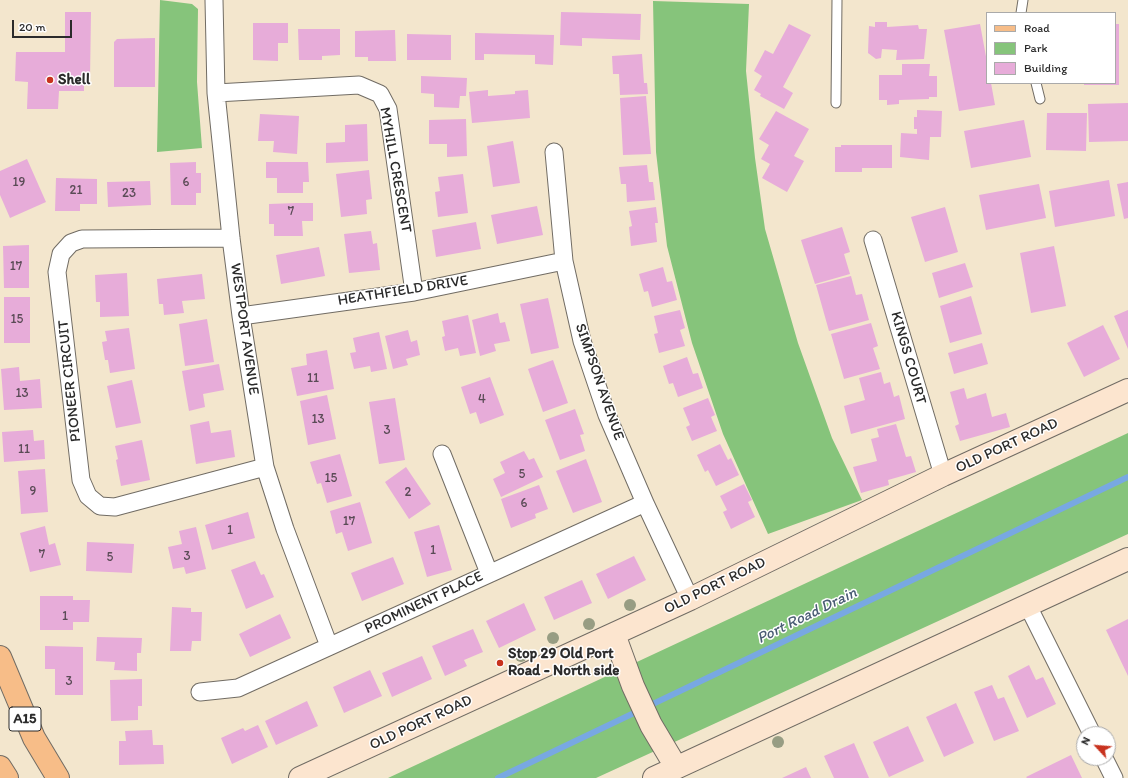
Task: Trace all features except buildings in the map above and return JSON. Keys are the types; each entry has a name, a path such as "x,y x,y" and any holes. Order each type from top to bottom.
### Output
{"main road":[{"name":"OLD PORT ROAD","path":"300,778 690,599 943,476 1128,390"},
{"path":"654,778 1128,559"},
{"path":"614,634 633,686 651,724 676,767"},
{"name":"A15","path":"0,657 34,738 58,778"},
{"path":"0,767 7,778"}],"street":[{"name":"WESTPORT AVENUE","path":"214,0 216,94 231,238 241,316 265,467 285,529 329,646"},
{"name":"MYHILL CRESCENT","path":"216,94 359,85 380,94 388,109 414,292"},
{"name":"SIMPSON AVENUE","path":"554,152 564,261 582,341 607,415 645,503 690,599"},
{"name":"PIONEER CIRCUIT","path":"231,238 82,240 71,243 61,254 57,272 81,480 88,496 100,506 115,507 265,467"},
{"name":"KINGS COURT","path":"873,240 943,476"},
{"name":"HEATHFIELD DRIVE","path":"241,316 414,292 564,261"},
{"path":"442,454 489,573"},
{"name":"PROMINENT PLACE","path":"200,692 238,688 645,503"},
{"path":"1028,606 1088,726"},
{"path":"1108,766 1114,778"}],"lane":[{"path":"836,103 837,0"},
{"path":"1021,12 1023,0"},
{"path":"1036,84 1040,99"}],"green space":[{"path":"160,0 192,4 198,9 197,82 202,148 157,152"},
{"path":"653,1 749,4 746,71 755,158 765,229 798,343 832,438 862,500 768,534 723,434 692,343 667,246 656,152"},
{"path":"1128,433 1128,534 596,778 388,778"}],"waterway":[{"name":"Port Road Drain","path":"498,778 1128,477"}],"place":[{"name":"Shell","path":"50,80"},
{"name":"Stop 29 Old Port Road - North side","path":"500,663"}]}
